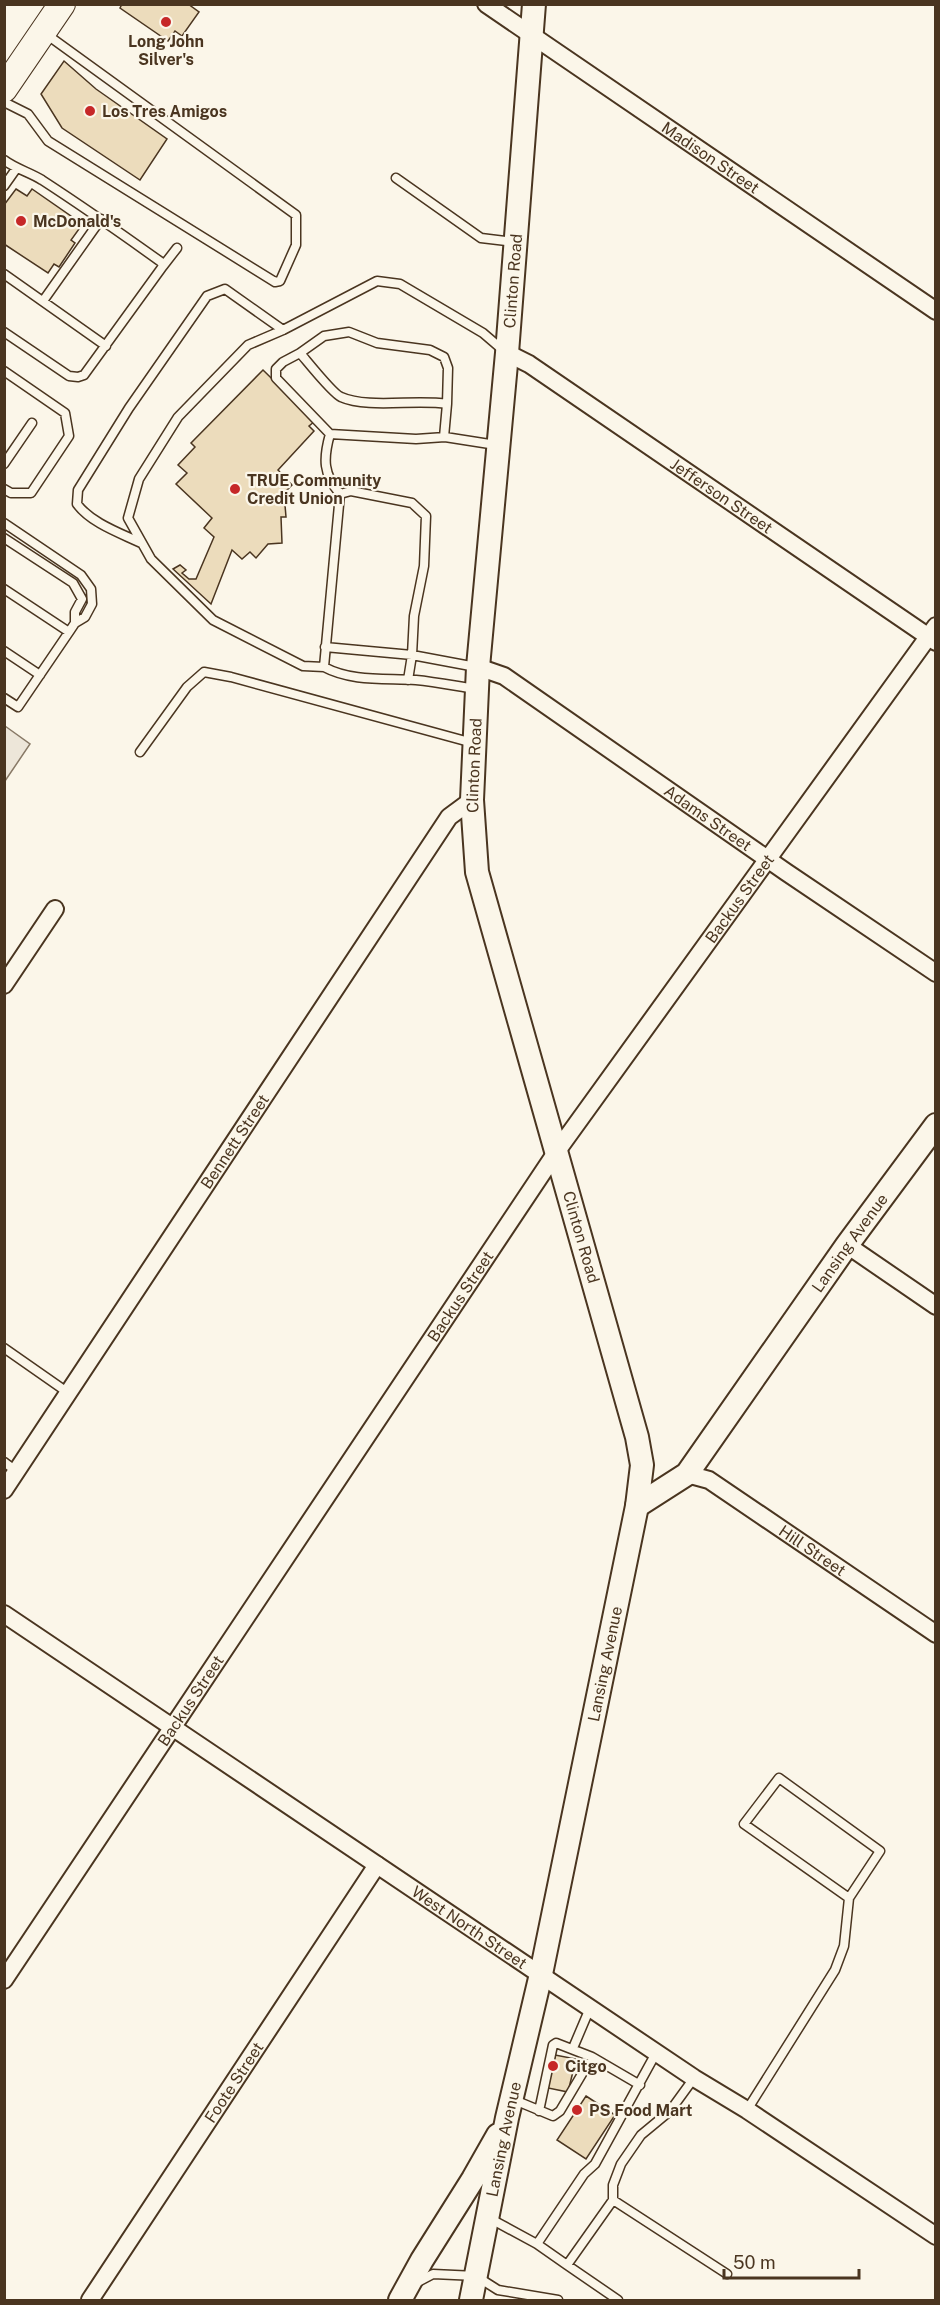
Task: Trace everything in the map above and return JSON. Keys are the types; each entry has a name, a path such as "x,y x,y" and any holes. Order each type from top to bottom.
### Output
{"main road":[{"path":"4,89 62,4"},
{"name":"Clinton Road","path":"534,4 507,353 477,678 472,800 477,872 637,1437 642,1465 637,1506"},
{"name":"Lansing Avenue","path":"471,2301 509,2109 541,1974 637,1506 687,1474 847,1245 936,1125"},
{"path":"404,2294 422,2260 473,2179 509,2109"}],"street":[{"name":"Madison Street","path":"486,4 936,312"},
{"name":"Jefferson Street","path":"507,353 529,364 933,635"},
{"name":"Backus Street","path":"4,1980 557,1150 766,858 933,635"},
{"name":"Adams Street","path":"477,678 504,676 936,973"},
{"name":"Bennett Street","path":"4,1490 10,1467 67,1392 449,818 472,800"},
{"path":"4,985 55,909"},
{"path":"847,1245 936,1306"},
{"name":"Hill Street","path":"687,1474 709,1480 936,1634"},
{"name":"West North Street","path":"4,1614 694,2078 747,2110 936,2236"},
{"name":"Foote Street","path":"90,2301 377,1865"}],"lane":[{"path":"4,102 28,114 48,141 275,282 280,280 296,245 296,214 43,32"},
{"path":"4,160 16,169 39,178 101,219 161,262 163,266"},
{"path":"4,186 16,169"},
{"path":"396,178 481,238 516,242"},
{"path":"43,301 101,219"},
{"path":"4,332 69,376 84,375 177,248"},
{"path":"4,274 106,346"},
{"path":"477,678 408,680 369,678 336,673 324,667 303,666 213,620 151,559 128,518 138,479 178,417 248,345 284,330 377,280 400,284 483,333 507,353"},
{"path":"142,543 82,511 77,504 78,490 129,408 207,296 225,290 284,330"},
{"path":"444,437 448,368 444,357 430,350 377,343 349,333 324,336 283,362 276,369 276,378 330,434 416,439 444,437 498,446"},
{"path":"300,353 339,397 372,403 429,401 447,404"},
{"path":"4,371 65,413 69,436 31,493 11,493 4,489"},
{"path":"4,464 32,423"},
{"path":"324,667 340,494 328,480 324,453 330,434"},
{"path":"340,494 351,491 412,503 426,516 424,566 414,616 408,680"},
{"path":"4,523 81,575 92,589 92,604 85,617 75,623 18,707 4,698"},
{"path":"4,538 74,583 82,600 75,612 75,623"},
{"path":"4,589 69,632"},
{"path":"325,647 412,655 477,678"},
{"path":"4,651 40,675"},
{"path":"140,752 188,687 204,672 242,680 474,743"},
{"path":"4,1348 67,1392"},
{"path":"747,2110 835,1970 844,1946 849,1898 880,1851 779,1778 744,1824 849,1898"},
{"path":"573,2048 590,2008"},
{"path":"539,2111 556,2043 592,2057 640,2085"},
{"path":"537,2244 584,2174 596,2164 656,2052"},
{"path":"509,2109 539,2111 553,2116 560,2111 592,2057"},
{"path":"567,2265 613,2200 613,2186 621,2164 641,2134 670,2111 694,2078"},
{"path":"613,2200 727,2274"},
{"path":"488,2217 537,2244 618,2301"},
{"path":"404,2294 433,2274 476,2276 498,2290 522,2298 558,2301"}],"shaded area":[{"path":"5,726 30,744 5,781"}],"building":[{"name":"Long John Silver's","path":"122,4 188,4 199,12 182,36 175,31 168,41 120,8"},
{"name":"Los Tres Amigos","path":"64,61 96,89 167,139 140,180 62,128 41,94"},
{"path":"16,189 27,196 32,189 78,221 74,226 79,229 71,240 75,243 59,267 54,264 48,273 4,244 4,205"},
{"name":"TRUE Community Credit Union","path":"263,370 315,421 309,426 314,431 278,470 292,485 284,493 286,517 281,517 282,543 268,544 256,558 250,552 242,559 232,550 211,604 173,569 180,565 186,570 182,573 189,579 196,579 214,537 204,528 212,518 176,484 187,473 178,465 195,447 191,443"},
{"path":"555,2055 576,2059 568,2092 548,2088"},
{"path":"586,2096 615,2115 586,2159 557,2140"}],"place":[{"name":"Long John Silver's","path":"166,22"},
{"name":"Los Tres Amigos","path":"90,111"},
{"name":"McDonald's","path":"21,221"},
{"name":"TRUE Community Credit Union","path":"235,489"},
{"name":"Citgo","path":"553,2066"},
{"name":"PS Food Mart","path":"577,2110"}]}
